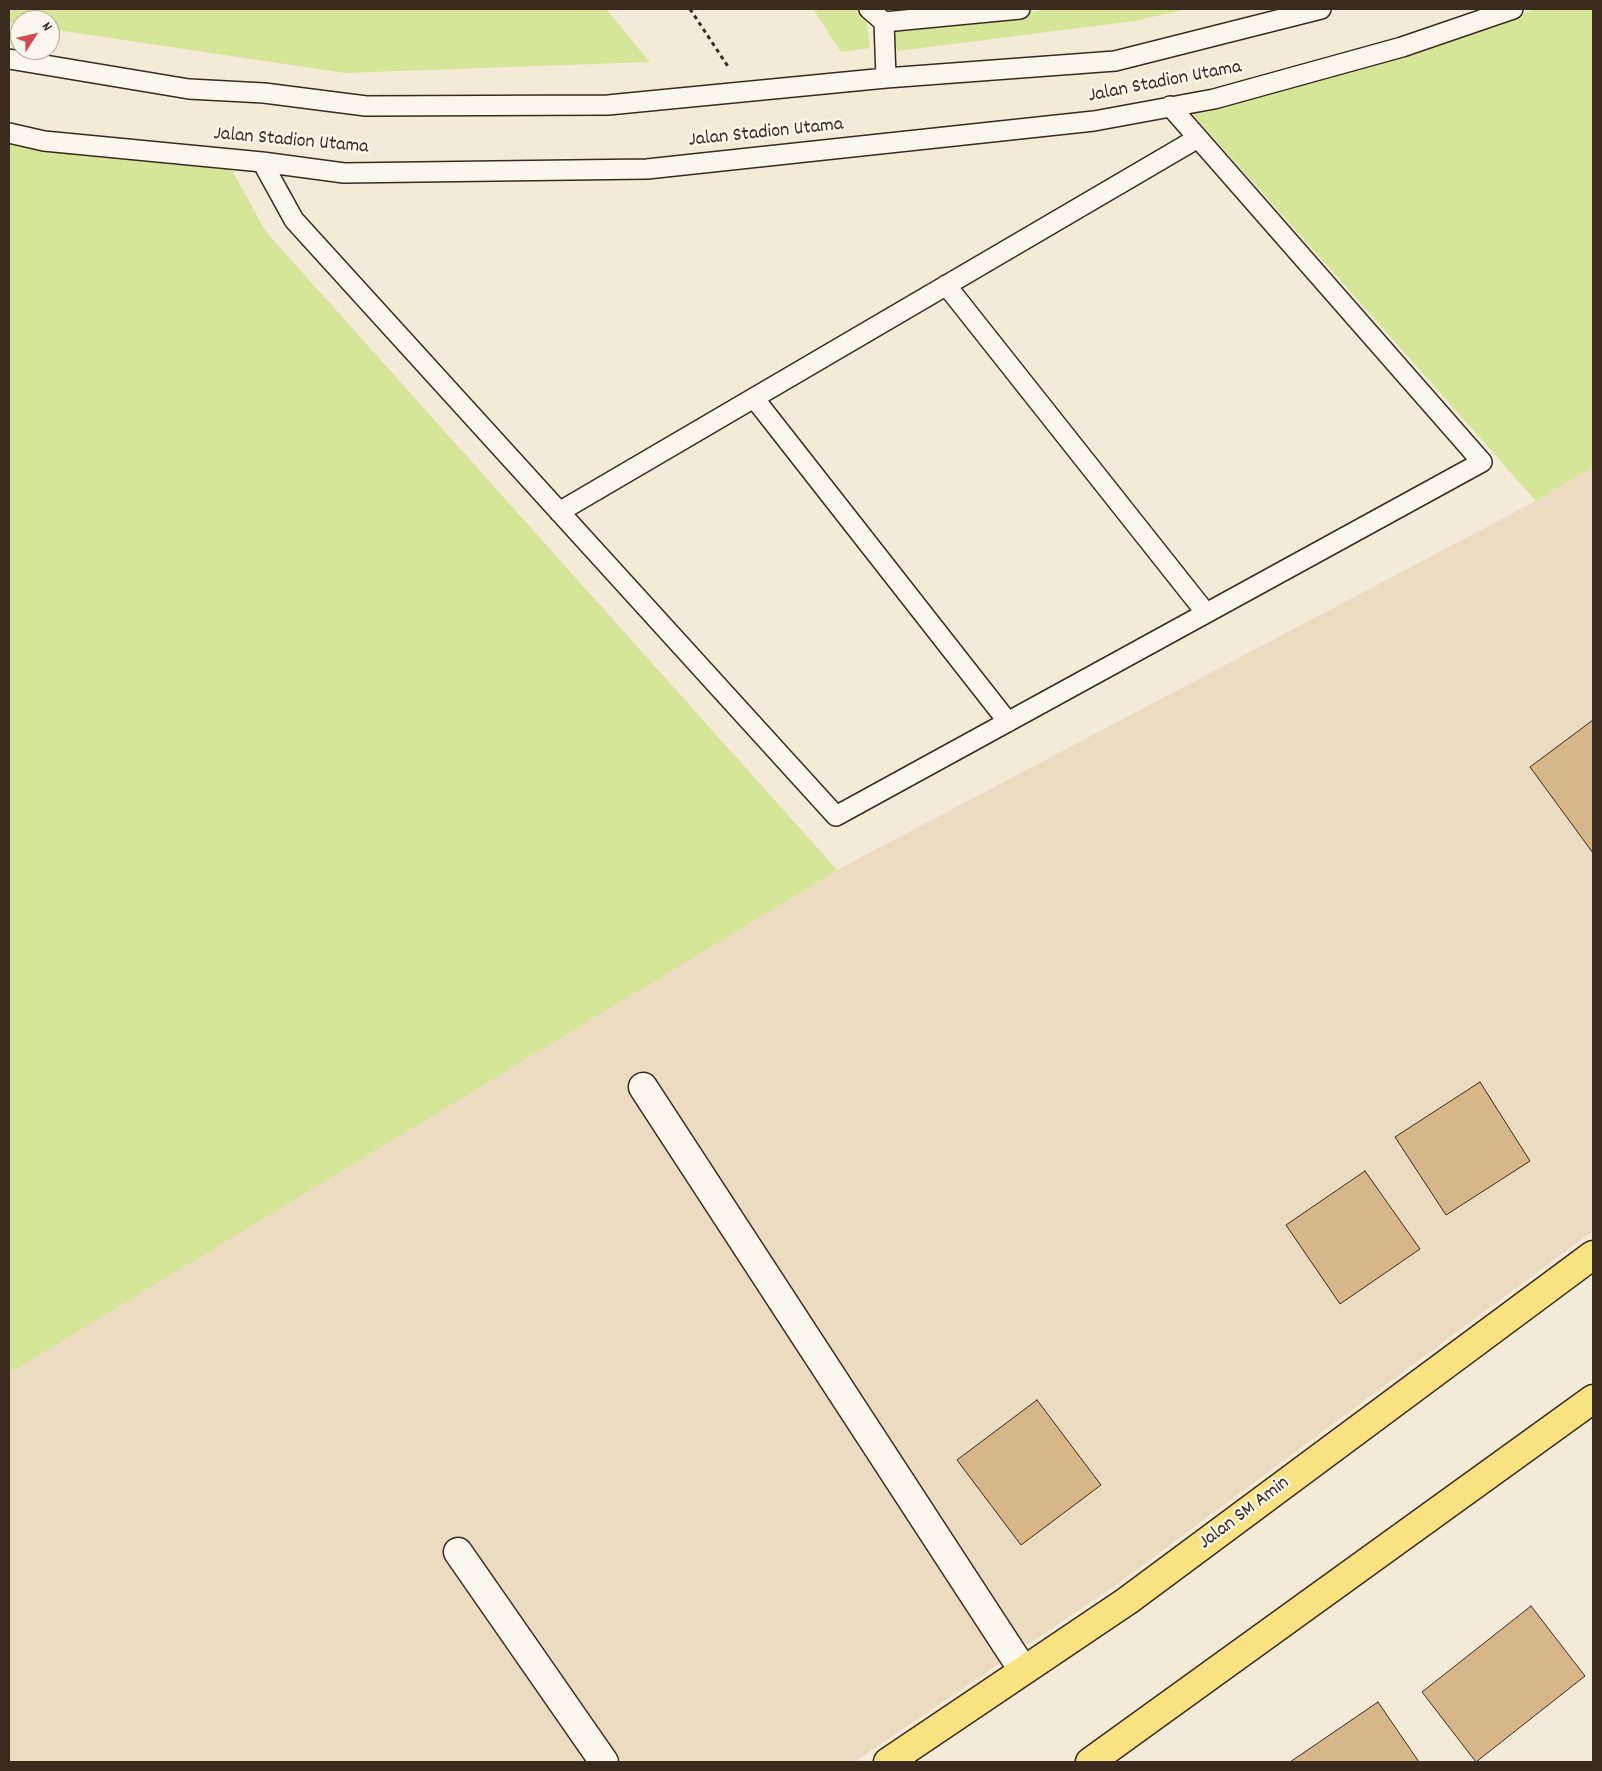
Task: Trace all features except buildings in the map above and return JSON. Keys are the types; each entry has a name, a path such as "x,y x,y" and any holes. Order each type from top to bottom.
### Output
{"main road":[{"name":"Jalan SM Amin","path":"888,1762 1127,1601 1593,1255"},
{"path":"1090,1762 1593,1399"}],"street":[{"path":"643,1087 1023,1670"},
{"path":"458,1552 604,1762"}],"lane":[{"path":"870,9 884,22 886,78"},
{"path":"884,22 1020,9"},
{"name":"Jalan Stadion Utama","path":"9,59 189,89 264,93 366,106 608,105 886,78 1115,61 1321,9"},
{"name":"Jalan Stadion Utama","path":"9,133 44,141 262,162 344,173 647,169 1094,121 1214,99 1402,47 1513,9"},
{"path":"262,162 294,220 836,816 1482,462 1170,106"},
{"path":"559,512 1198,138"},
{"path":"946,285 1206,613"},
{"path":"754,398 1008,722"}],"path":[{"path":"690,9 744,91"}],"shaded area":[{"path":"9,141 230,167 266,232 837,870 1536,501 1593,467 1593,1231 1116,1585 854,1762 9,1762"}],"green space":[{"path":"9,9 606,9 650,62 345,73 60,30 60,10 10,10 9,23"},
{"path":"813,9 858,9 867,22 870,48 841,52"},
{"path":"1050,9 1186,9 1135,21 897,51 890,27 1018,14"},
{"path":"1536,9 1593,9 1593,467 1536,501 1189,110 1404,54"},
{"path":"9,141 230,167 266,232 837,870 9,1373"}]}
